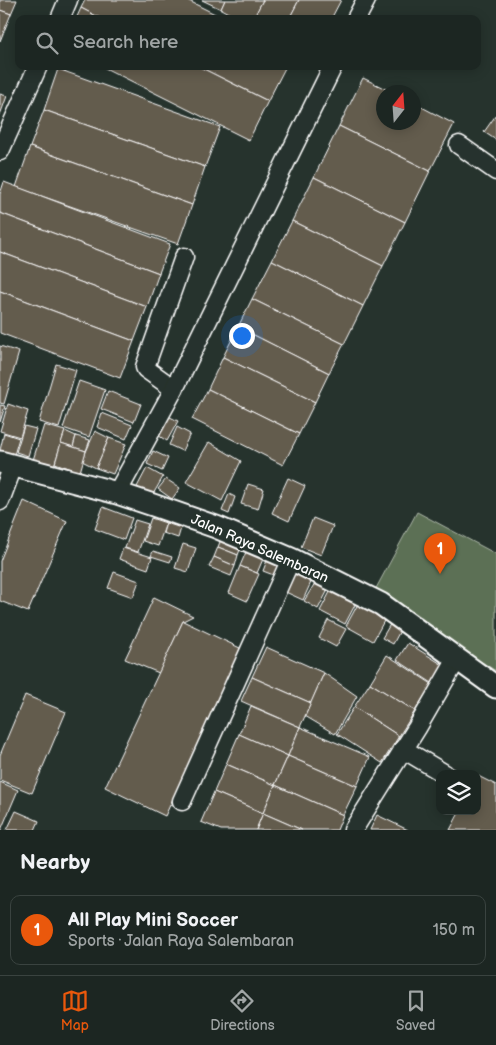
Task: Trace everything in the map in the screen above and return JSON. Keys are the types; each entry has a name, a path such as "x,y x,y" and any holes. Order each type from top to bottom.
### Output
{"main road":[{"name":"Jalan Raya Salembaran","path":"7,464 117,493 216,527 291,559 381,604 496,687"}],"lane":[{"path":"62,15 68,0"},
{"path":"358,15 366,0"},
{"path":"0,151 36,70"},
{"path":"117,493 174,389 331,70"},
{"path":"459,145 496,171"},
{"path":"174,389 145,367 184,256"},
{"path":"0,501 7,464"},
{"path":"182,801 291,559"},
{"path":"353,830 457,659"},
{"path":"403,749 438,770"}],"green space":[{"path":"417,512 496,554 496,671 373,594"}],"building":[{"path":"0,0 17,0 11,14 0,10"},
{"path":"85,0 187,0 217,15 94,15 81,8"},
{"path":"202,0 225,0 221,9"},
{"path":"225,0 263,0 255,15 232,15 221,9"},
{"path":"263,0 299,0 291,15 255,15"},
{"path":"299,0 341,0 333,15 291,15"},
{"path":"81,8 94,15 78,15"},
{"path":"0,10 11,14 0,41"},
{"path":"58,70 61,70 220,127 205,167 44,110"},
{"path":"109,70 206,70 268,101 249,140"},
{"path":"206,70 284,70 268,101"},
{"path":"363,78 378,85 376,130 421,130 421,107 454,124 430,171 339,126"},
{"path":"0,94 7,96 0,115"},
{"path":"44,110 205,167 192,205 30,147"},
{"path":"496,115 496,140 484,132"},
{"path":"339,126 430,171 405,222 314,177"},
{"path":"30,147 192,205 178,244 16,187"},
{"path":"314,177 405,222 383,266 292,221"},
{"path":"4,182 170,244 159,273 0,213 0,194"},
{"path":"0,213 159,273 147,307 0,252"},
{"path":"292,221 383,266 363,306 272,260"},
{"path":"0,252 147,307 134,341 0,291"},
{"path":"272,260 363,306 344,344 252,299"},
{"path":"0,291 134,341 120,378 0,333"},
{"path":"252,299 344,344 329,373 238,327"},
{"path":"238,327 329,373 315,402 223,357"},
{"path":"0,346 19,352 4,404 0,403"},
{"path":"223,357 315,402 299,434 208,389"},
{"path":"56,364 76,370 59,428 39,422"},
{"path":"79,381 105,390 89,437 63,428"},
{"path":"208,389 299,434 283,465 192,419"},
{"path":"108,391 141,404 134,422 101,409"},
{"path":"8,404 28,411 20,437 0,431"},
{"path":"0,405 5,406 0,422"},
{"path":"102,413 132,425 126,439 97,427"},
{"path":"166,415 178,421 167,441 156,434"},
{"path":"44,425 65,431 54,466 33,460"},
{"path":"24,426 36,429 28,456 16,452"},
{"path":"177,427 190,434 182,451 169,445"},
{"path":"65,431 76,436 73,447 61,443"},
{"path":"95,431 109,438 96,468 82,461"},
{"path":"4,433 19,438 14,455 0,450"},
{"path":"76,436 90,440 86,451 73,447"},
{"path":"109,438 126,444 113,474 96,468"},
{"path":"209,442 241,461 222,501 186,482"},
{"path":"61,443 86,451 80,472 55,463"},
{"path":"153,451 168,458 162,471 147,464"},
{"path":"147,468 163,477 152,496 137,487"},
{"path":"288,478 305,486 289,521 272,513"},
{"path":"166,479 180,488 172,499 158,489"},
{"path":"248,484 264,489 258,509 241,504"},
{"path":"229,494 235,497 229,514 222,511"},
{"path":"24,501 67,521 28,612 0,601 0,561"},
{"path":"103,507 132,518 124,540 95,529"},
{"path":"151,518 166,523 158,546 143,541"},
{"path":"313,518 333,526 321,555 301,547"},
{"path":"135,520 148,524 138,552 125,548"},
{"path":"166,523 181,528 178,538 163,533"},
{"path":"223,534 243,542 238,555 218,547"},
{"path":"183,544 196,548 188,572 175,568"},
{"path":"249,545 266,552 257,573 240,566"},
{"path":"218,547 238,555 235,566 214,557"},
{"path":"123,548 152,557 148,569 119,559"},
{"path":"153,551 172,557 170,562 151,556"},
{"path":"269,555 283,561 276,576 263,571"},
{"path":"214,557 235,566 231,576 209,567"},
{"path":"240,566 259,574 247,601 229,593"},
{"path":"288,570 312,580 303,600 279,589"},
{"path":"114,572 139,581 133,597 108,588"},
{"path":"315,583 328,590 318,609 304,601"},
{"path":"331,590 356,603 345,624 320,611"},
{"path":"154,597 193,616 183,621 159,673 125,659"},
{"path":"358,604 385,619 373,641 346,626"},
{"path":"328,620 346,629 336,647 319,638"},
{"path":"183,621 242,649 165,816 105,787"},
{"path":"392,621 402,627 393,644 382,638"},
{"path":"408,643 443,665 432,683 397,660"},
{"path":"266,647 324,673 311,703 252,677"},
{"path":"387,655 432,684 415,711 370,683"},
{"path":"324,673 357,696 335,734 305,716"},
{"path":"252,677 311,703 300,727 241,701"},
{"path":"370,683 415,711 399,736 354,707"},
{"path":"25,695 66,712 32,793 0,780 0,755"},
{"path":"251,706 300,727 288,756 239,734"},
{"path":"354,707 399,736 382,763 337,734"},
{"path":"300,727 370,757 357,786 288,756"},
{"path":"239,734 288,756 275,785 226,764"},
{"path":"288,756 357,786 343,815 275,785"},
{"path":"226,764 275,785 263,813 214,792"},
{"path":"481,778 496,785 496,830 450,830 458,815 481,815"},
{"path":"0,782 18,790 1,830 0,830"},
{"path":"275,785 343,815 337,830 302,830 263,813"},
{"path":"214,792 263,813 256,830 221,830 201,822"},
{"path":"16,811 39,821 35,830 7,830"},
{"path":"263,813 302,830 256,830"},
{"path":"377,815 408,830 370,830"}],"place":[{"name":"All Play Mini Soccer","path":"440,574"}]}
